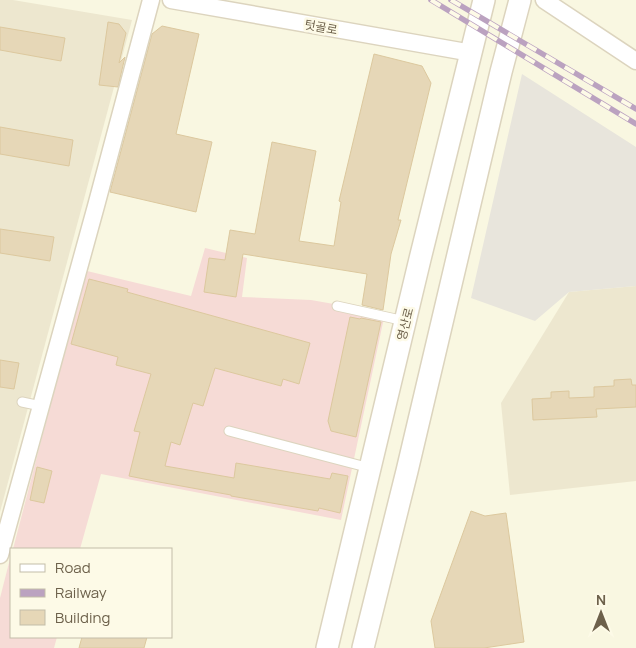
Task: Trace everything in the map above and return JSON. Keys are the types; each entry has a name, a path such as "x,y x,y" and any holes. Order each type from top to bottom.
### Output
{"street":[{"path":"0,554 151,0"},
{"name":"텃골로","path":"172,0 472,53"},
{"name":"영산로","path":"327,648 484,0"},
{"path":"363,648 407,471 498,81 520,0"},
{"path":"544,0 636,61"}],"lane":[{"path":"337,306 405,321"},
{"path":"22,402 41,406"},
{"path":"229,432 370,468"}],"shaded area":[{"path":"0,0 13,0 132,20 0,512"},
{"path":"522,74 636,147 636,286 569,292 535,321 471,298"},
{"path":"205,248 247,258 242,297 311,300 385,313 341,520 101,474 80,548 13,548 87,271 191,296"},
{"path":"636,286 636,481 510,495 501,403 569,292"},
{"path":"10,559 10,638 57,638 54,648 0,648 0,598"}],"building":[{"path":"108,22 119,24 126,33 119,63 125,57 118,87 99,85"},
{"path":"162,26 199,34 176,134 212,142 196,212 110,192 152,34"},
{"path":"0,27 65,38 61,61 0,50"},
{"path":"374,54 422,66 431,83 398,220 401,220 391,254 383,310 362,305 367,274 243,254 236,297 204,292 209,258 225,260 230,230 255,234 272,142 316,151 299,241 334,246 341,202 339,201"},
{"path":"0,127 73,140 69,166 0,154"},
{"path":"0,229 54,237 50,261 0,253"},
{"path":"89,279 128,289 127,292 310,343 299,384 283,379 281,386 215,368 203,406 193,403 180,445 171,442 165,466 234,478 236,463 330,479 332,473 348,476 340,513 319,508 318,511 231,496 129,476 140,432 134,431 151,374 116,365 118,357 71,344"},
{"path":"350,317 381,322 356,437 331,431 328,421"},
{"path":"0,360 19,363 14,389 0,387"},
{"path":"631,379 632,385 636,385 636,407 596,409 597,417 533,420 532,399 551,398 551,392 569,391 569,398 594,397 594,387 614,386 614,380"},
{"path":"37,467 52,471 44,503 30,500"},
{"path":"471,511 485,516 506,513 524,642 484,648 435,648 431,621"},
{"path":"82,638 147,638 144,648 79,648"}],"railway":[{"path":"431,0 636,124"},
{"path":"451,0 636,109"}]}
